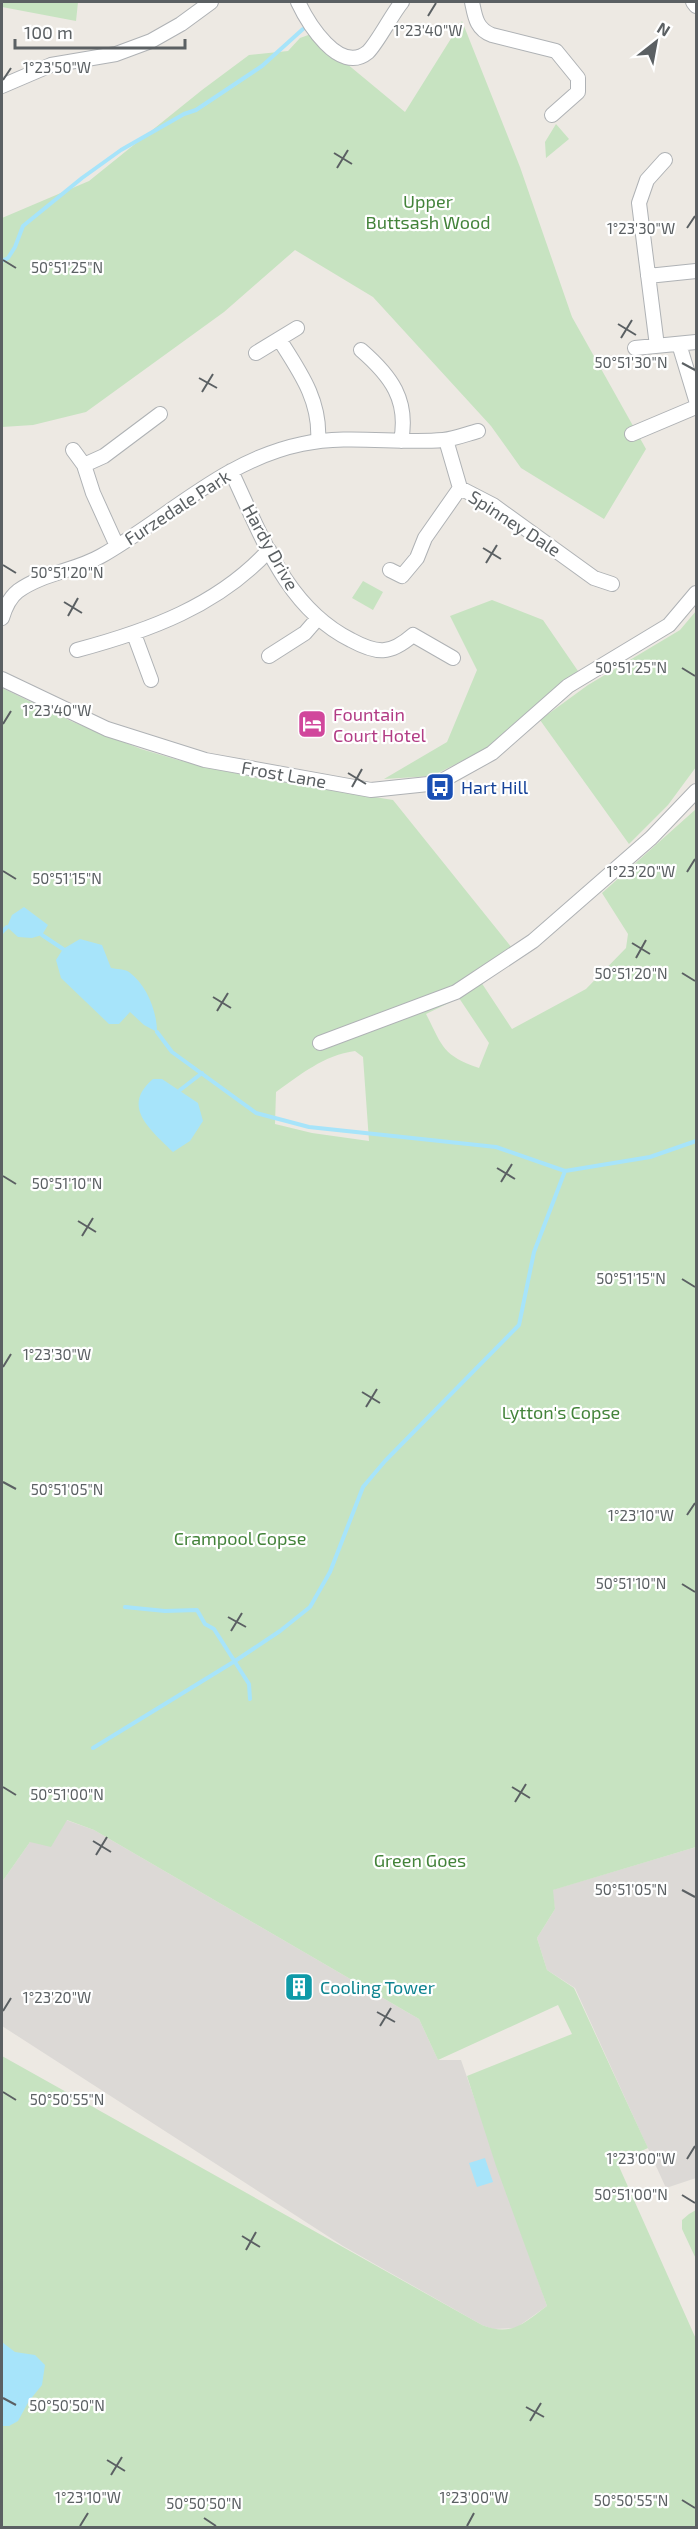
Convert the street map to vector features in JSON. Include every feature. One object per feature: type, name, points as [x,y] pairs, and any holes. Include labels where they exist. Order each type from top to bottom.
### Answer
[{"type":"street","points":[[2,86],[51,65],[116,54],[151,41],[182,24],[211,2]]},
{"type":"street","points":[[298,2],[318,37],[324,43],[339,53],[354,56],[368,52],[402,2]]},
{"type":"street","points":[[472,2],[477,22],[482,30],[492,35],[556,51],[575,73],[580,83],[578,92],[552,115]]},
{"type":"street","points":[[693,2],[696,6]]},
{"type":"street","points":[[657,346],[639,197],[650,175],[665,160]]},
{"type":"street","points":[[648,276],[696,270]]},
{"type":"street","points":[[256,353],[297,328]]},
{"type":"street","points":[[279,339],[314,399],[319,428],[318,441]]},
{"type":"street","points":[[635,348],[696,342]]},
{"type":"street","points":[[679,344],[696,400]]},
{"type":"street","points":[[361,350],[377,364],[397,391],[405,420],[401,441]]},
{"type":"street","points":[[632,434],[696,407]]},
{"type":"street","points":[[84,465],[104,456],[160,414]]},
{"type":"street","name":"Furzedale Park","points":[[3,609],[16,592],[41,578],[78,567],[117,546],[197,490],[231,471],[268,455],[300,444],[318,441],[350,438],[401,441],[446,440],[478,431]]},
{"type":"street","name":"Spinney Dale","points":[[446,440],[460,488],[493,505],[594,578],[612,584]]},
{"type":"street","points":[[73,450],[84,465],[93,494],[117,546]]},
{"type":"street","name":"Hardy Drive","points":[[231,471],[269,550],[294,592],[318,618],[340,634],[374,650],[386,651],[399,647],[413,635],[453,658]]},
{"type":"street","points":[[390,570],[402,576],[417,558],[425,538],[460,488]]},
{"type":"street","points":[[77,650],[134,634],[184,613],[241,577],[269,550]]},
{"type":"street","name":"Frost Lane","points":[[2,679],[107,729],[138,741],[205,760],[371,790],[438,783],[492,753],[568,686],[669,625],[696,593]]},
{"type":"street","points":[[269,656],[305,633],[318,618]]},
{"type":"street","points":[[134,634],[151,680]]},
{"type":"street","points":[[320,1043],[456,992],[533,941],[651,838],[696,790]]},
{"type":"shaded area","points":[[66,1820],[94,1830],[419,2019],[438,2060],[461,2060],[547,2306],[516,2328],[493,2329],[482,2325],[343,2246],[2,2026],[2,1882],[30,1842]]},
{"type":"shaded area","points":[[696,1847],[696,2178],[666,2188],[575,1988],[547,1970],[537,1938],[555,1909],[552,1890]]},
{"type":"green space","points":[[2,2],[78,2],[76,21],[2,7]]},
{"type":"green space","name":"Upper Buttsash Wood","points":[[462,21],[520,167],[572,317],[646,449],[604,519],[521,468],[491,426],[373,297],[295,250],[224,312],[86,412],[33,425],[2,427],[2,218],[89,181],[249,55],[288,51],[300,38],[311,34],[405,112]]},
{"type":"green space","points":[[556,124],[569,139],[546,158],[545,142]]},
{"type":"green space","points":[[363,581],[383,592],[373,610],[352,598]]},
{"type":"green space","points":[[492,600],[543,620],[578,671],[488,748],[432,776],[384,779],[447,742],[477,670],[450,616]]},
{"type":"green space","points":[[696,611],[696,767],[668,805],[629,844],[540,720],[588,685],[680,630]]},
{"type":"green space","points":[[2,688],[73,722],[141,749],[178,760],[257,778],[393,800],[516,953],[479,979],[512,1029],[586,989],[626,948],[628,934],[602,893],[696,809],[696,1847],[553,1890],[555,1909],[537,1938],[547,1970],[574,1988],[648,2148],[617,2162],[696,2339],[696,2527],[2,2527],[2,2056],[482,2325],[510,2329],[524,2323],[547,2306],[496,2166],[467,2076],[572,2034],[558,2005],[438,2060],[419,2019],[94,1830],[67,1820],[51,1847],[30,1842],[2,1882]],"holes":[[[459,998],[489,1043],[479,1068],[450,1054],[440,1042],[426,1014]],[[355,1051],[363,1057],[369,1141],[312,1133],[275,1124],[276,1092],[323,1061]]]},
{"type":"green space","points":[[696,2210],[696,2259],[682,2229],[682,2220]]},
{"type":"water","points":[[24,907],[48,925],[42,935],[32,938],[18,937],[7,927],[12,915]]},
{"type":"water","points":[[80,939],[102,945],[111,968],[127,971],[141,984],[153,1008],[157,1032],[144,1025],[130,1012],[119,1024],[109,1024],[61,978],[56,960],[63,949]]},
{"type":"water","points":[[153,1079],[162,1079],[198,1103],[203,1121],[190,1141],[173,1152],[148,1127],[139,1109],[139,1099],[143,1089]]},
{"type":"water","points":[[485,2158],[493,2182],[477,2187],[469,2163]]},
{"type":"water","points":[[2,2342],[15,2352],[35,2355],[45,2365],[42,2385],[29,2401],[18,2421],[9,2426],[2,2426]]},
{"type":"waterway","points":[[2,261],[8,258],[15,247],[23,226],[82,178],[121,150],[184,114],[196,110],[262,66],[303,29]]},
{"type":"waterway","points":[[2,932],[7,927]]},
{"type":"waterway","points":[[42,935],[63,949]]},
{"type":"waterway","points":[[157,1032],[172,1052],[256,1113],[309,1127],[496,1147],[565,1171],[650,1157],[696,1141]]},
{"type":"waterway","points":[[180,1090],[202,1073]]},
{"type":"waterway","points":[[93,1748],[235,1661],[280,1631],[310,1607],[330,1572],[363,1487],[385,1461],[519,1325],[534,1252],[565,1171]]},
{"type":"waterway","points":[[125,1607],[165,1611],[197,1610],[205,1624],[214,1629],[249,1684],[250,1699]]},
{"type":"place","name":"Fountain Court Hotel","points":[[312,724]]},
{"type":"place","name":"Hart Hill","points":[[440,787]]},
{"type":"place","name":"Cooling Tower","points":[[299,1987]]},
{"type":"park label","name":"Lytton's Copse","points":[[561,1412]]},
{"type":"park label","name":"Crampool Copse","points":[[240,1538]]},
{"type":"park label","name":"Green Goes","points":[[420,1860]]}]
